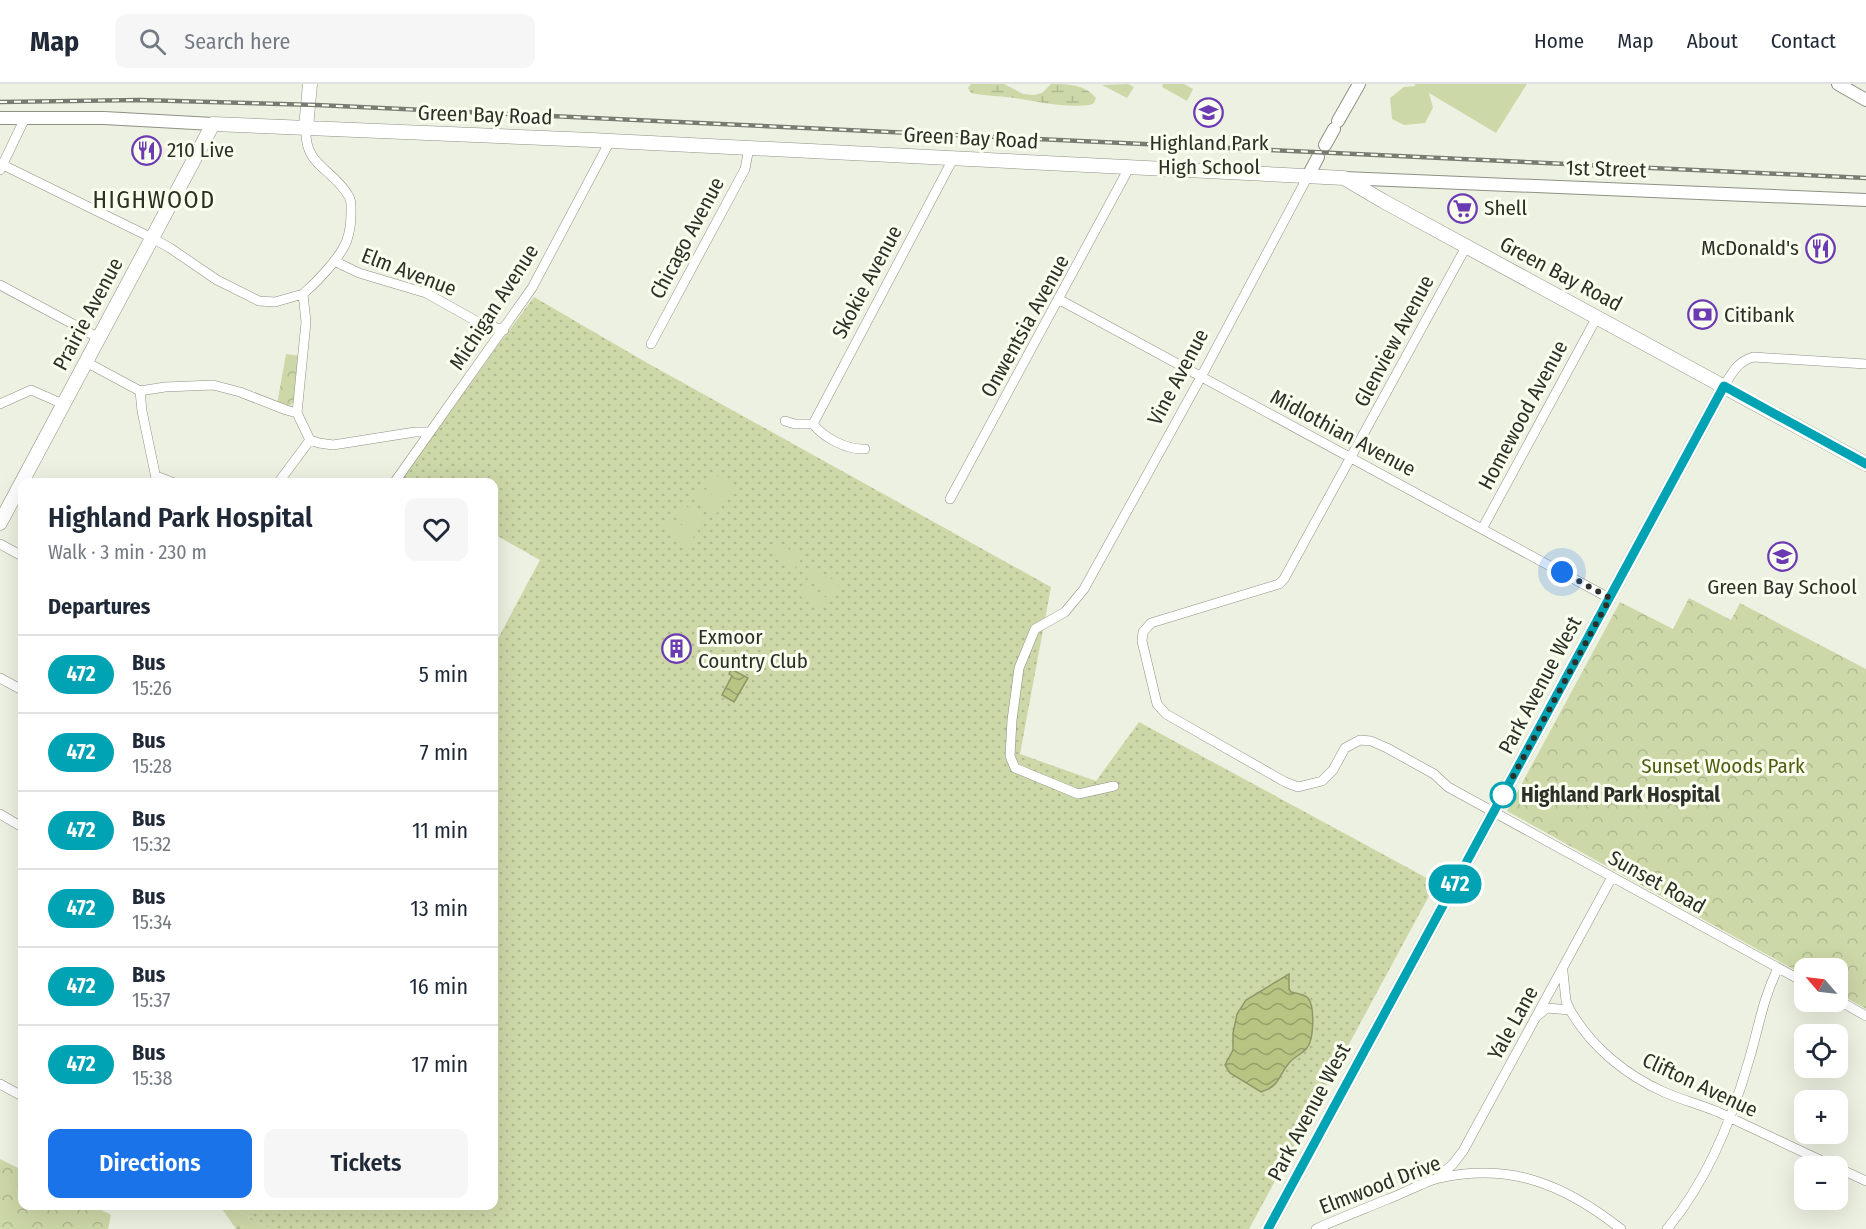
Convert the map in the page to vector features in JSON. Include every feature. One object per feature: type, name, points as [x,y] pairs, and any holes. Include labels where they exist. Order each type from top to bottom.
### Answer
[{"type":"main road","points":[[306,128],[310,84]]},
{"type":"main road","name":"Green Bay Road","points":[[213,124],[610,141],[1344,178],[1466,247],[1866,464]]},
{"type":"main road","name":"Prairie Avenue","points":[[24,478],[213,124]]},
{"type":"main road","name":"Prairie Avenue","points":[[0,523],[18,489]]},
{"type":"street","name":"Vine Avenue","points":[[1114,786],[1078,794],[1015,768],[1011,756],[1012,720],[1019,668],[1035,629],[1065,612],[1084,589],[1359,84]]},
{"type":"street","points":[[1838,84],[1866,99]]},
{"type":"street","name":"Green Bay Road","points":[[0,118],[104,118],[213,124]]},
{"type":"street","points":[[26,118],[2,168],[152,238],[225,285],[259,302],[275,302],[303,294],[334,261],[347,240],[351,223],[350,197],[338,182],[316,162],[308,150],[306,128]]},
{"type":"street","name":"Michigan Avenue","points":[[398,478],[532,288],[610,141]]},
{"type":"street","name":"Chicago Avenue","points":[[651,344],[745,169],[749,148]]},
{"type":"street","name":"Skokie Avenue","points":[[813,424],[954,158]]},
{"type":"street","name":"Onwentsia Avenue","points":[[950,500],[1060,300],[1129,168]]},
{"type":"street","name":"1st Street","points":[[1344,178],[1866,200]]},
{"type":"street","name":"Glenview Avenue","points":[[1466,247],[1284,579],[1279,584],[1151,623],[1143,632],[1142,641],[1157,704],[1166,714],[1285,782],[1298,787],[1322,781],[1333,770],[1345,748],[1360,740],[1371,741],[1434,774],[1448,787],[1494,812]]},
{"type":"street","name":"Elm Avenue","points":[[334,261],[359,273],[426,293],[478,322],[504,330]]},
{"type":"street","points":[[0,285],[99,338]]},
{"type":"street","points":[[303,294],[306,322],[297,413],[310,440],[319,444],[333,445],[415,432],[430,432]]},
{"type":"street","name":"Midlothian Avenue","points":[[1060,300],[1610,598]]},
{"type":"street","name":"Homewood Avenue","points":[[1482,529],[1597,317]]},
{"type":"street","name":"Park Avenue West","points":[[1268,1229],[1734,369],[1741,362],[1753,357],[1866,363]]},
{"type":"street","points":[[86,362],[140,391],[165,387],[213,385],[240,392],[297,413]]},
{"type":"street","points":[[0,404],[31,390],[63,404]]},
{"type":"street","points":[[140,391],[156,478]]},
{"type":"street","points":[[785,421],[795,424],[813,424],[825,435],[854,450],[865,449]]},
{"type":"street","points":[[282,478],[310,440]]},
{"type":"street","points":[[0,544],[18,554]]},
{"type":"street","points":[[0,678],[18,688]]},
{"type":"street","name":"Sunset Road","points":[[1494,812],[1794,977]]},
{"type":"street","points":[[0,814],[18,825]]},
{"type":"street","name":"Yale Lane","points":[[1437,1178],[1463,1151],[1612,878]]},
{"type":"street","name":"Clifton Avenue","points":[[1564,967],[1562,977],[1570,1010],[1591,1040],[1618,1065],[1666,1093],[1730,1118],[1811,1156]]},
{"type":"street","points":[[1667,1229],[1679,1215],[1699,1182],[1735,1109],[1767,990],[1778,968]]},
{"type":"street","points":[[1848,1006],[1866,1016]]},
{"type":"street","points":[[1536,1017],[1546,1008],[1570,1010]]},
{"type":"street","points":[[0,1084],[18,1094]]},
{"type":"street","name":"Elmwood Drive","points":[[1316,1229],[1437,1178],[1476,1172],[1531,1178],[1551,1185],[1582,1201],[1621,1229]]},
{"type":"street","name":"Clifton Avenue","points":[[1848,1173],[1866,1181]]},
{"type":"green space","points":[[971,84],[1004,84],[1023,94],[1034,95],[1042,93],[1051,84],[1069,85],[1081,87],[1096,98],[1090,105],[1052,104],[971,93],[968,88]]},
{"type":"green space","points":[[1128,84],[1134,87],[1127,98],[1102,85]]},
{"type":"green space","points":[[1163,84],[1184,84],[1193,89],[1187,101],[1162,87]]},
{"type":"green space","points":[[1414,84],[1527,84],[1496,133],[1429,93],[1433,108],[1425,123],[1404,125],[1392,119],[1390,98],[1404,87],[1416,86]]},
{"type":"green space","name":"Exmoor Country Club","points":[[534,297],[642,360],[1051,587],[1020,754],[1096,781],[1139,722],[1436,883],[1249,1229],[271,1229],[236,1210],[498,1210],[498,639],[540,560],[498,536],[498,478],[403,478]]},
{"type":"green space","points":[[286,354],[300,356],[294,402],[290,406],[277,404]]},
{"type":"green space","points":[[711,472],[734,488],[727,499],[703,482]]},
{"type":"green space","points":[[700,486],[724,503],[716,514],[693,497]]},
{"type":"green space","points":[[682,503],[705,520],[698,531],[674,514]]},
{"type":"green space","points":[[672,518],[695,535],[687,546],[664,529]]},
{"type":"green space","points":[[778,542],[802,558],[794,569],[771,553]]},
{"type":"green space","points":[[815,568],[839,584],[831,595],[807,579]]},
{"type":"green space","points":[[804,583],[828,599],[821,610],[797,594]]},
{"type":"green space","name":"Sunset Woods Park","points":[[1689,598],[1731,620],[1740,603],[1866,669],[1866,1009],[1848,999],[1848,958],[1794,958],[1794,969],[1507,811],[1620,602],[1673,629]]},
{"type":"green space","points":[[0,1159],[18,1168],[18,1210],[102,1210],[111,1215],[108,1229],[0,1229]]},
{"type":"green space","points":[[223,1210],[236,1210],[271,1229],[236,1229]]},
{"type":"water","points":[[731,669],[748,678],[734,702],[722,695],[732,676],[729,674]]},
{"type":"water","points":[[1289,974],[1291,992],[1308,998],[1310,1002],[1313,1015],[1311,1038],[1307,1048],[1289,1063],[1275,1084],[1261,1092],[1230,1073],[1225,1065],[1233,1050],[1233,1033],[1237,1014],[1246,1000]]},
{"type":"railway","points":[[0,102],[140,100],[317,105],[1866,178]]},
{"type":"bus line","name":"472","points":[[1268,1229],[1724,386],[1866,464]]},
{"type":"place","name":"Highland Park High School","points":[[1209,112]]},
{"type":"place","name":"210 Live","points":[[146,150]]},
{"type":"place","name":"Shell","points":[[1463,208]]},
{"type":"place","name":"McDonald's","points":[[1820,248]]},
{"type":"place","name":"Citibank","points":[[1703,315]]},
{"type":"place","name":"Green Bay School","points":[[1782,556]]},
{"type":"place","name":"Exmoor Country Club","points":[[677,649]]},
{"type":"place","name":"Highland Park Hospital","points":[[1503,795]]},
{"type":"district","name":"HIGHWOOD","points":[[154,200]]},
{"type":"route","points":[[1503,795],[1610,598],[1562,572]]}]
